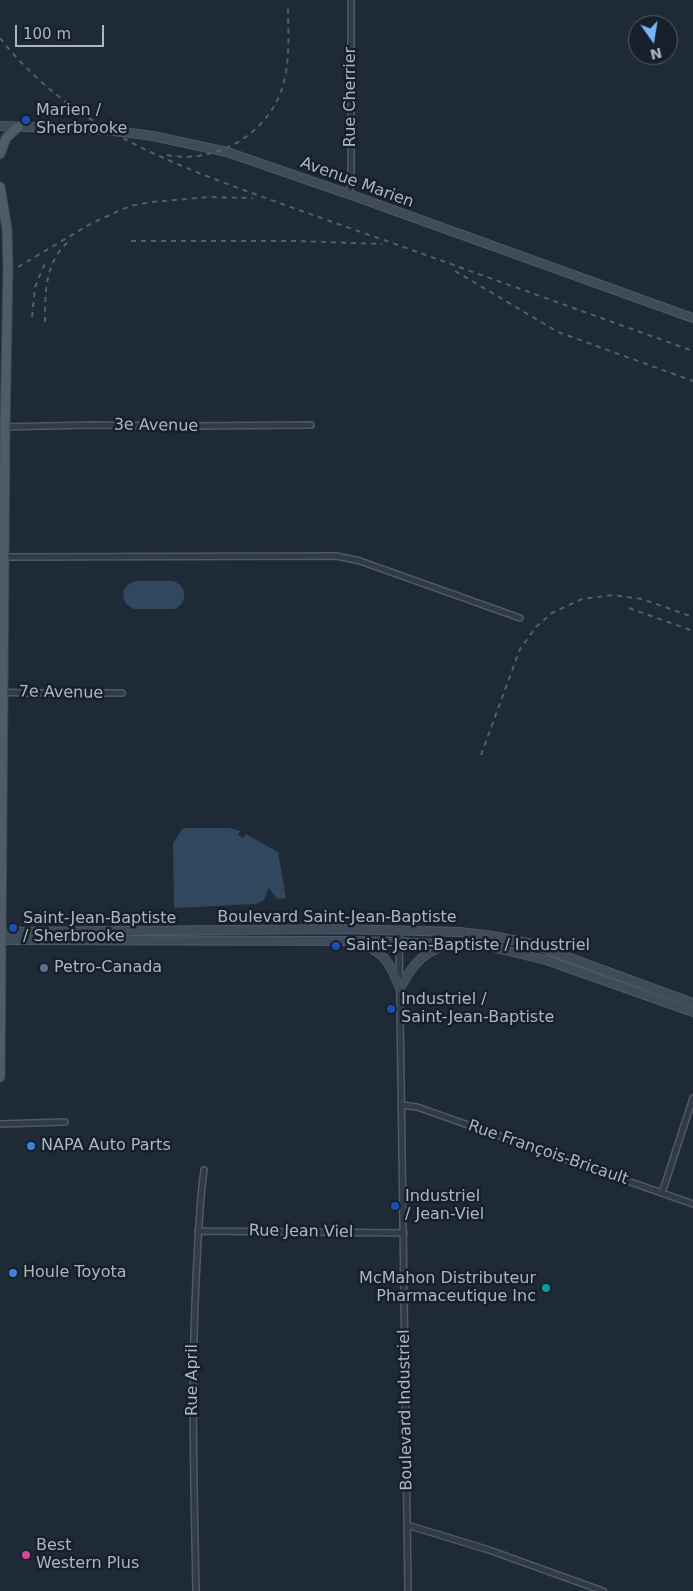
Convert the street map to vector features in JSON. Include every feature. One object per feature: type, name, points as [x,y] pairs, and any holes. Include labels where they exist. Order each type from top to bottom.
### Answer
[{"type":"main road","name":"Avenue Marien","points":[[0,126],[106,130],[182,142],[233,154],[693,318]]},
{"type":"main road","points":[[0,154],[6,138],[18,126]]},
{"type":"main road","points":[[0,187],[7,228],[2,427],[0,1077]]},
{"type":"main road","points":[[122,930],[122,941]]},
{"type":"main road","name":"Boulevard Saint-Jean-Baptiste","points":[[1,936],[122,930],[399,930],[458,932],[493,936],[532,944],[693,1003]]},
{"type":"main road","points":[[151,930],[151,941]]},
{"type":"main road","points":[[262,931],[262,941]]},
{"type":"main road","name":"Boulevard Saint-Jean-Baptiste","points":[[1,936],[122,941],[399,942],[492,947],[546,960],[693,1012]]},
{"type":"main road","points":[[345,941],[360,943],[372,948],[387,960],[400,988]]},
{"type":"main road","points":[[400,988],[412,967],[420,958],[434,949],[456,944]]},
{"type":"street","name":"Rue Cherrier","points":[[349,194],[351,180],[351,0]]},
{"type":"street","name":"3e Avenue","points":[[2,427],[311,425]]},
{"type":"street","points":[[2,557],[337,556],[360,561],[520,618]]},
{"type":"street","name":"7e Avenue","points":[[1,692],[122,693]]},
{"type":"street","name":"Boulevard Industriel","points":[[399,930],[408,1591]]},
{"type":"street","points":[[662,1193],[693,1098]]},
{"type":"street","name":"Rue François-Bricault","points":[[402,1105],[416,1107],[693,1204]]},
{"type":"street","points":[[0,1124],[65,1122]]},
{"type":"street","name":"Rue April","points":[[196,1591],[193,1445],[194,1333],[199,1208],[204,1170]]},
{"type":"street","name":"Rue Jean Viel","points":[[198,1231],[404,1233]]},
{"type":"street","points":[[407,1525],[489,1550],[603,1591]]},
{"type":"water","points":[[137,581],[173,581],[178,583],[184,591],[184,599],[179,607],[174,609],[134,609],[126,604],[123,592],[126,586]]},
{"type":"water","points":[[183,828],[230,828],[240,831],[238,835],[243,838],[246,834],[278,852],[286,898],[277,899],[269,888],[264,900],[256,904],[175,908],[173,843]]},
{"type":"railway","points":[[167,155],[187,157],[225,149],[242,140],[257,128],[270,113],[279,96],[287,68],[288,4]]},
{"type":"railway","points":[[0,38],[26,68],[55,93],[86,116],[152,153],[260,196],[693,351]]},
{"type":"railway","points":[[18,267],[92,223],[130,206],[209,197],[253,198]]},
{"type":"railway","points":[[45,322],[46,287],[51,266],[62,248],[71,239]]},
{"type":"railway","points":[[131,241],[296,241],[382,244]]},
{"type":"railway","points":[[32,317],[35,287],[46,261]]},
{"type":"railway","points":[[455,271],[558,332],[693,381]]},
{"type":"railway","points":[[481,755],[520,649],[536,627],[552,613],[582,599],[613,595],[642,599],[693,617]]},
{"type":"railway","points":[[629,608],[693,631]]},
{"type":"place","name":"Marien / Sherbrooke","points":[[26,120]]},
{"type":"place","name":"Saint-Jean-Baptiste / Sherbrooke","points":[[13,928]]},
{"type":"place","name":"Saint-Jean-Baptiste / Industriel","points":[[336,946]]},
{"type":"place","name":"Petro-Canada","points":[[44,968]]},
{"type":"place","name":"Industriel / Saint-Jean-Baptiste","points":[[391,1009]]},
{"type":"place","name":"NAPA Auto Parts","points":[[31,1146]]},
{"type":"place","name":"Industriel / Jean-Viel","points":[[395,1206]]},
{"type":"place","name":"Houle Toyota","points":[[13,1273]]},
{"type":"place","name":"McMahon Distributeur Pharmaceutique Inc","points":[[546,1288]]},
{"type":"place","name":"Best Western Plus","points":[[26,1555]]}]
